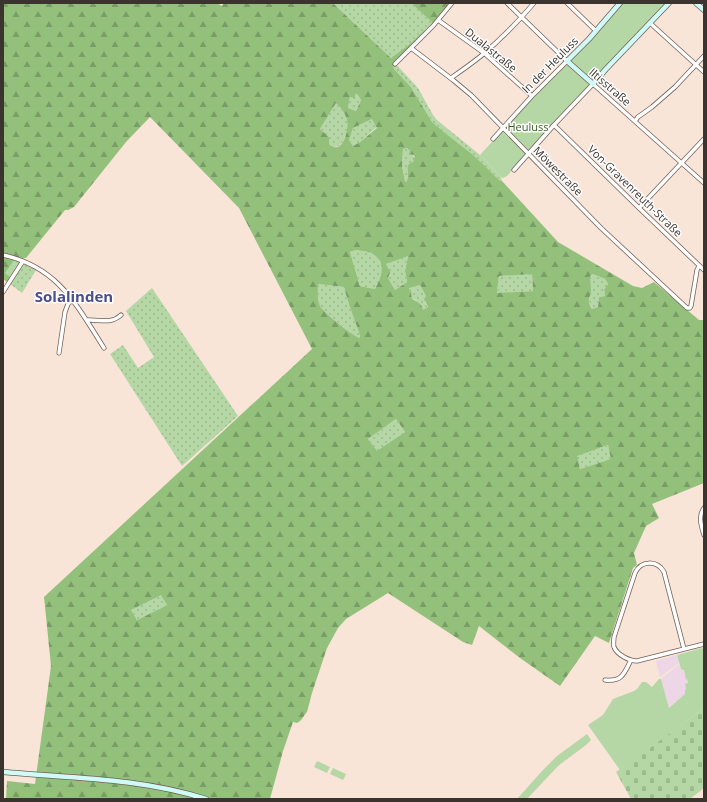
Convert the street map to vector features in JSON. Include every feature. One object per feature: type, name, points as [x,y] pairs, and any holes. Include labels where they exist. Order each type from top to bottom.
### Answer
[{"type":"street","points":[[395,64],[438,20],[452,3]]},
{"type":"street","name":"Iltisstraße","points":[[507,3],[567,61],[704,183]]},
{"type":"street","points":[[450,78],[484,54],[504,36],[534,3]]},
{"type":"street","points":[[567,3],[596,31]]},
{"type":"street","name":"In der Heuluss","points":[[493,139],[532,96],[578,51],[620,3]]},
{"type":"street","points":[[514,170],[606,68],[669,3]]},
{"type":"street","points":[[696,3],[704,10]]},
{"type":"street","name":"Dualastraße","points":[[438,20],[484,54],[532,96]]},
{"type":"street","points":[[650,23],[704,72]]},
{"type":"street","name":"Möwestraße","points":[[411,48],[471,95],[614,240],[685,306],[690,308],[696,270],[699,266]]},
{"type":"street","points":[[635,121],[675,87],[704,56]]},
{"type":"street","name":"Von-Gravenreuth-Straße","points":[[554,125],[704,270]]},
{"type":"street","points":[[639,208],[704,139]]},
{"type":"street","points":[[3,255],[17,258],[35,266],[53,279],[66,292],[87,320],[104,348]]},
{"type":"street","points":[[3,292],[23,261]]},
{"type":"street","points":[[59,353],[65,312],[68,304],[72,300]]},
{"type":"street","points":[[87,320],[110,321],[121,315]]},
{"type":"street","points":[[704,508],[700,516],[704,535]]},
{"type":"street","points":[[684,649],[664,572],[652,563],[640,566],[635,573],[614,637],[614,646],[616,650],[631,660],[639,661],[704,644]]},
{"type":"street","points":[[605,680],[616,680],[620,678],[631,660]]},
{"type":"street","points":[[3,772],[133,783],[180,791],[206,799]]},
{"type":"shaded area","points":[[677,655],[679,663],[660,677],[656,661]]},
{"type":"shaded area","points":[[679,664],[681,669],[684,669],[688,683],[685,694],[669,708],[661,679]]},
{"type":"green space","points":[[3,3],[217,3],[222,6],[224,3],[334,3],[391,58],[425,30],[393,66],[411,87],[432,122],[472,154],[499,180],[502,181],[558,242],[633,286],[642,288],[654,282],[699,320],[704,320],[704,483],[652,504],[659,518],[646,526],[634,553],[637,565],[633,568],[609,643],[595,636],[560,686],[520,658],[479,626],[472,645],[463,642],[388,593],[346,619],[338,628],[327,648],[307,712],[299,722],[293,722],[283,751],[270,799],[6,799],[7,781],[35,784],[51,666],[44,597],[312,349],[239,208],[150,117],[126,142],[74,207],[65,210],[26,258],[23,258],[7,282],[3,279]],"holes":[[[355,94],[357,94],[361,100],[356,111],[348,108],[350,97],[355,98]],[[336,103],[346,116],[346,136],[344,141],[338,147],[334,147],[329,144],[329,137],[320,129]],[[372,119],[377,128],[353,146],[349,140],[353,128]],[[407,148],[410,151],[409,154],[414,155],[415,157],[413,159],[414,161],[408,165],[408,178],[406,182],[402,166],[403,149]],[[356,250],[372,254],[378,258],[382,266],[381,276],[375,289],[360,286],[350,252]],[[408,256],[405,271],[407,282],[395,290],[388,278],[390,272],[386,264]],[[532,274],[533,291],[497,293],[499,276]],[[593,274],[605,279],[608,284],[604,290],[605,296],[599,297],[598,307],[592,309],[589,300],[591,290],[590,276]],[[318,284],[344,287],[360,336],[359,338],[326,313],[320,306],[318,298]],[[420,285],[426,296],[424,299],[428,307],[423,310],[422,306],[412,299],[409,288]],[[396,419],[405,432],[377,451],[368,439]],[[608,445],[611,459],[580,469],[577,456]],[[161,595],[167,605],[137,620],[131,610]]]},
{"type":"green space","points":[[334,3],[411,3],[433,23],[411,43],[391,58]]},
{"type":"green space","points":[[411,3],[450,3],[433,23]]},
{"type":"green space","points":[[622,3],[667,3],[594,80],[592,80],[571,62],[571,60]]},
{"type":"green space","points":[[395,63],[418,88],[437,120],[480,155],[501,177],[502,181],[499,180],[472,154],[432,122],[411,87],[394,69],[393,66]]},
{"type":"green space","name":"Heuluss","points":[[567,64],[589,83],[589,85],[530,150],[528,150],[506,129],[506,126]]},
{"type":"green space","points":[[357,94],[361,100],[356,111],[348,108],[350,97]]},
{"type":"green space","points":[[336,103],[346,118],[347,130],[346,136],[341,144],[334,147],[329,144],[329,137],[320,129]]},
{"type":"green space","points":[[372,119],[377,127],[360,142],[353,146],[349,140],[353,128]]},
{"type":"green space","points":[[502,131],[526,154],[507,176],[503,178],[480,155]]},
{"type":"green space","points":[[407,148],[414,157],[414,161],[408,165],[408,177],[406,182],[402,166],[403,149]]},
{"type":"green space","points":[[356,250],[372,254],[378,258],[382,266],[381,276],[375,289],[360,286],[350,252]]},
{"type":"green space","points":[[408,255],[405,271],[407,282],[395,290],[388,278],[386,264]]},
{"type":"green space","points":[[14,260],[19,263],[10,277],[5,273]]},
{"type":"green space","points":[[24,265],[36,270],[22,293],[10,284]]},
{"type":"green space","points":[[532,273],[533,291],[497,294],[499,276]]},
{"type":"green space","points":[[593,274],[605,279],[608,284],[605,296],[599,297],[598,307],[592,309],[588,299],[591,288],[589,276]]},
{"type":"green space","points":[[318,284],[344,287],[360,336],[358,338],[322,309],[318,298]]},
{"type":"green space","points":[[420,285],[426,296],[425,302],[428,308],[423,310],[416,300],[412,299],[409,287]]},
{"type":"green space","points":[[152,288],[238,416],[182,466],[110,354],[123,345],[138,368],[154,357],[126,311]]},
{"type":"green space","points":[[396,419],[405,432],[377,452],[368,439]]},
{"type":"green space","points":[[608,445],[612,459],[580,469],[576,456]]},
{"type":"green space","points":[[161,594],[167,605],[137,620],[131,610]]},
{"type":"green space","points":[[702,648],[704,649],[704,708],[620,770],[588,725],[603,715],[613,699],[634,691],[642,682],[646,682],[652,687],[659,679],[661,679],[669,708],[685,694],[685,684],[688,683],[684,670],[681,669],[677,655]]},
{"type":"green space","points":[[704,708],[704,788],[690,799],[631,799],[616,772]]},
{"type":"green space","points":[[587,734],[591,740],[586,745],[558,766],[527,799],[517,799],[557,756]]},
{"type":"green space","points":[[317,761],[330,767],[327,773],[314,767]]},
{"type":"green space","points":[[333,768],[346,774],[343,780],[330,774]]},
{"type":"district","name":"Solalinden","points":[[74,297]]}]
